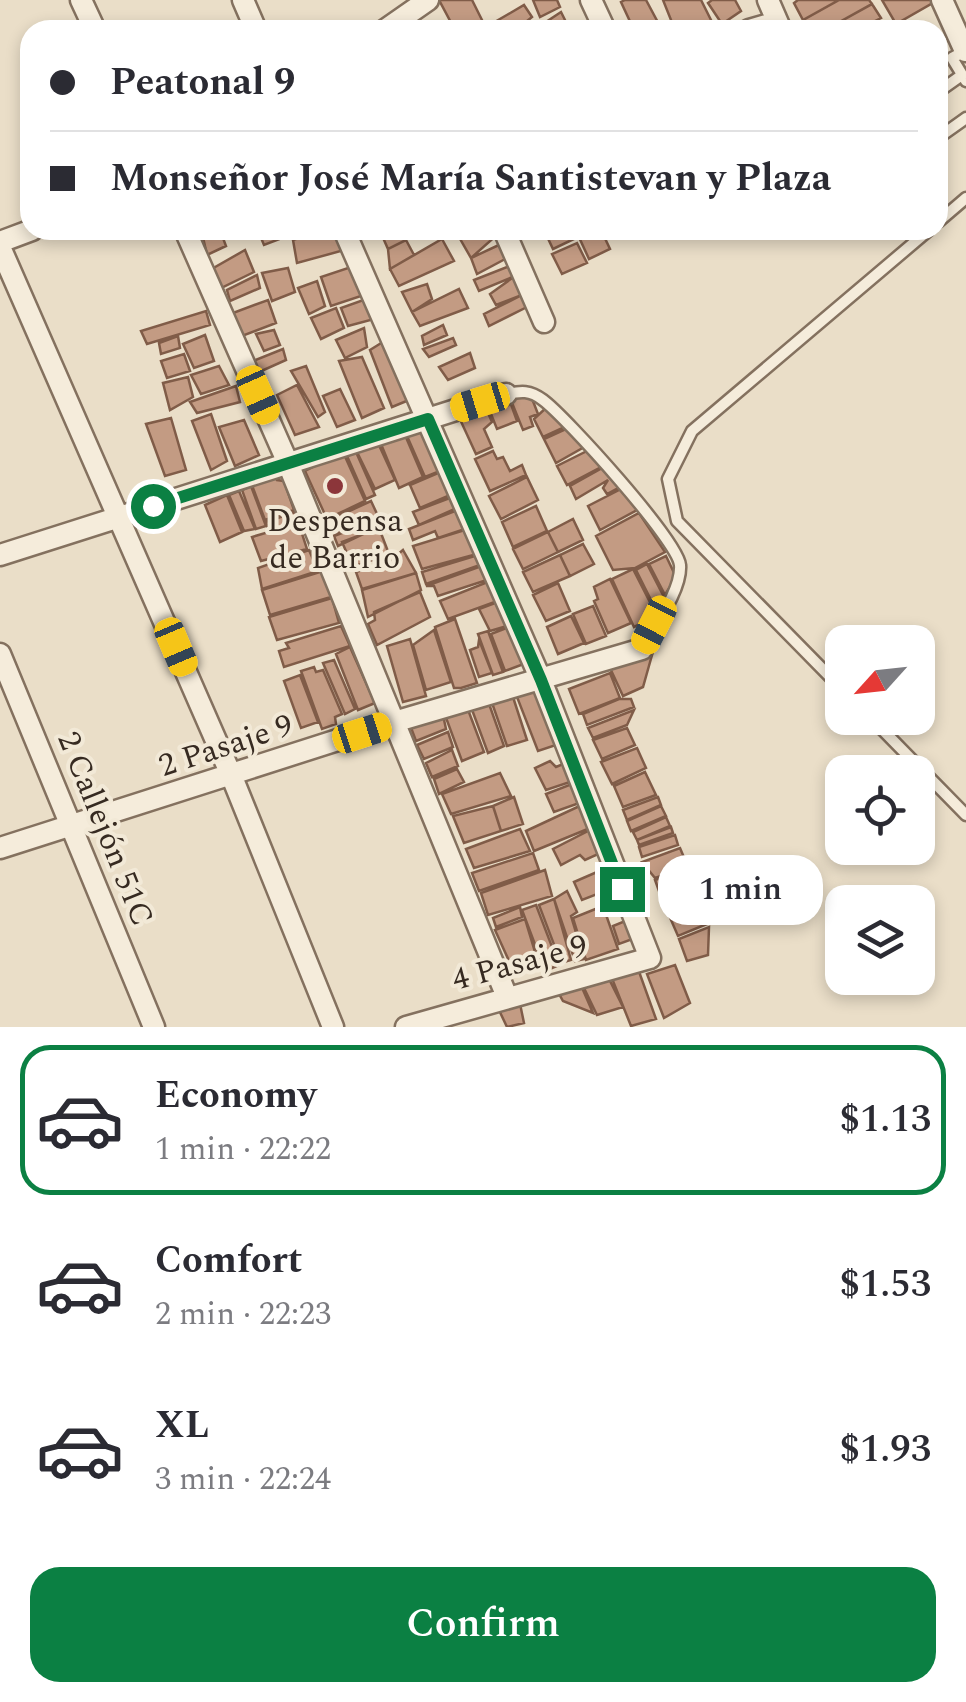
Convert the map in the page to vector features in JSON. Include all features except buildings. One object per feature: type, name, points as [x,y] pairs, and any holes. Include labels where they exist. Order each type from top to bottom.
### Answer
[{"type":"street","points":[[411,14],[428,0]]},
{"type":"street","points":[[942,0],[965,50]]},
{"type":"street","points":[[190,240],[287,460],[507,996]]},
{"type":"street","points":[[348,240],[541,680]]},
{"type":"street","points":[[508,240],[544,322]]},
{"type":"street","points":[[0,245],[232,776],[334,1027]]},
{"type":"street","points":[[0,556],[287,460],[506,394]]},
{"type":"street","name":"2 Pasaje 9","points":[[0,848],[394,722],[642,649]]},
{"type":"street","name":"2 Callejón 51C","points":[[0,654],[154,1027]]},
{"type":"street","name":"4 Pasaje 9","points":[[406,1027],[650,958],[541,680]]},
{"type":"lane","points":[[964,78],[952,58],[965,50]]},
{"type":"lane","points":[[825,672],[677,521],[668,479],[692,431],[917,240]]},
{"type":"lane","points":[[506,394],[522,390],[541,398],[586,443],[676,550],[679,577],[642,649]]},
{"type":"lane","points":[[887,735],[966,814]]},
{"type":"place","name":"Despensa de Barrio","points":[[335,486]]},
{"type":"route","points":[[153,506],[287,460],[428,419],[541,680],[622,889]]}]
